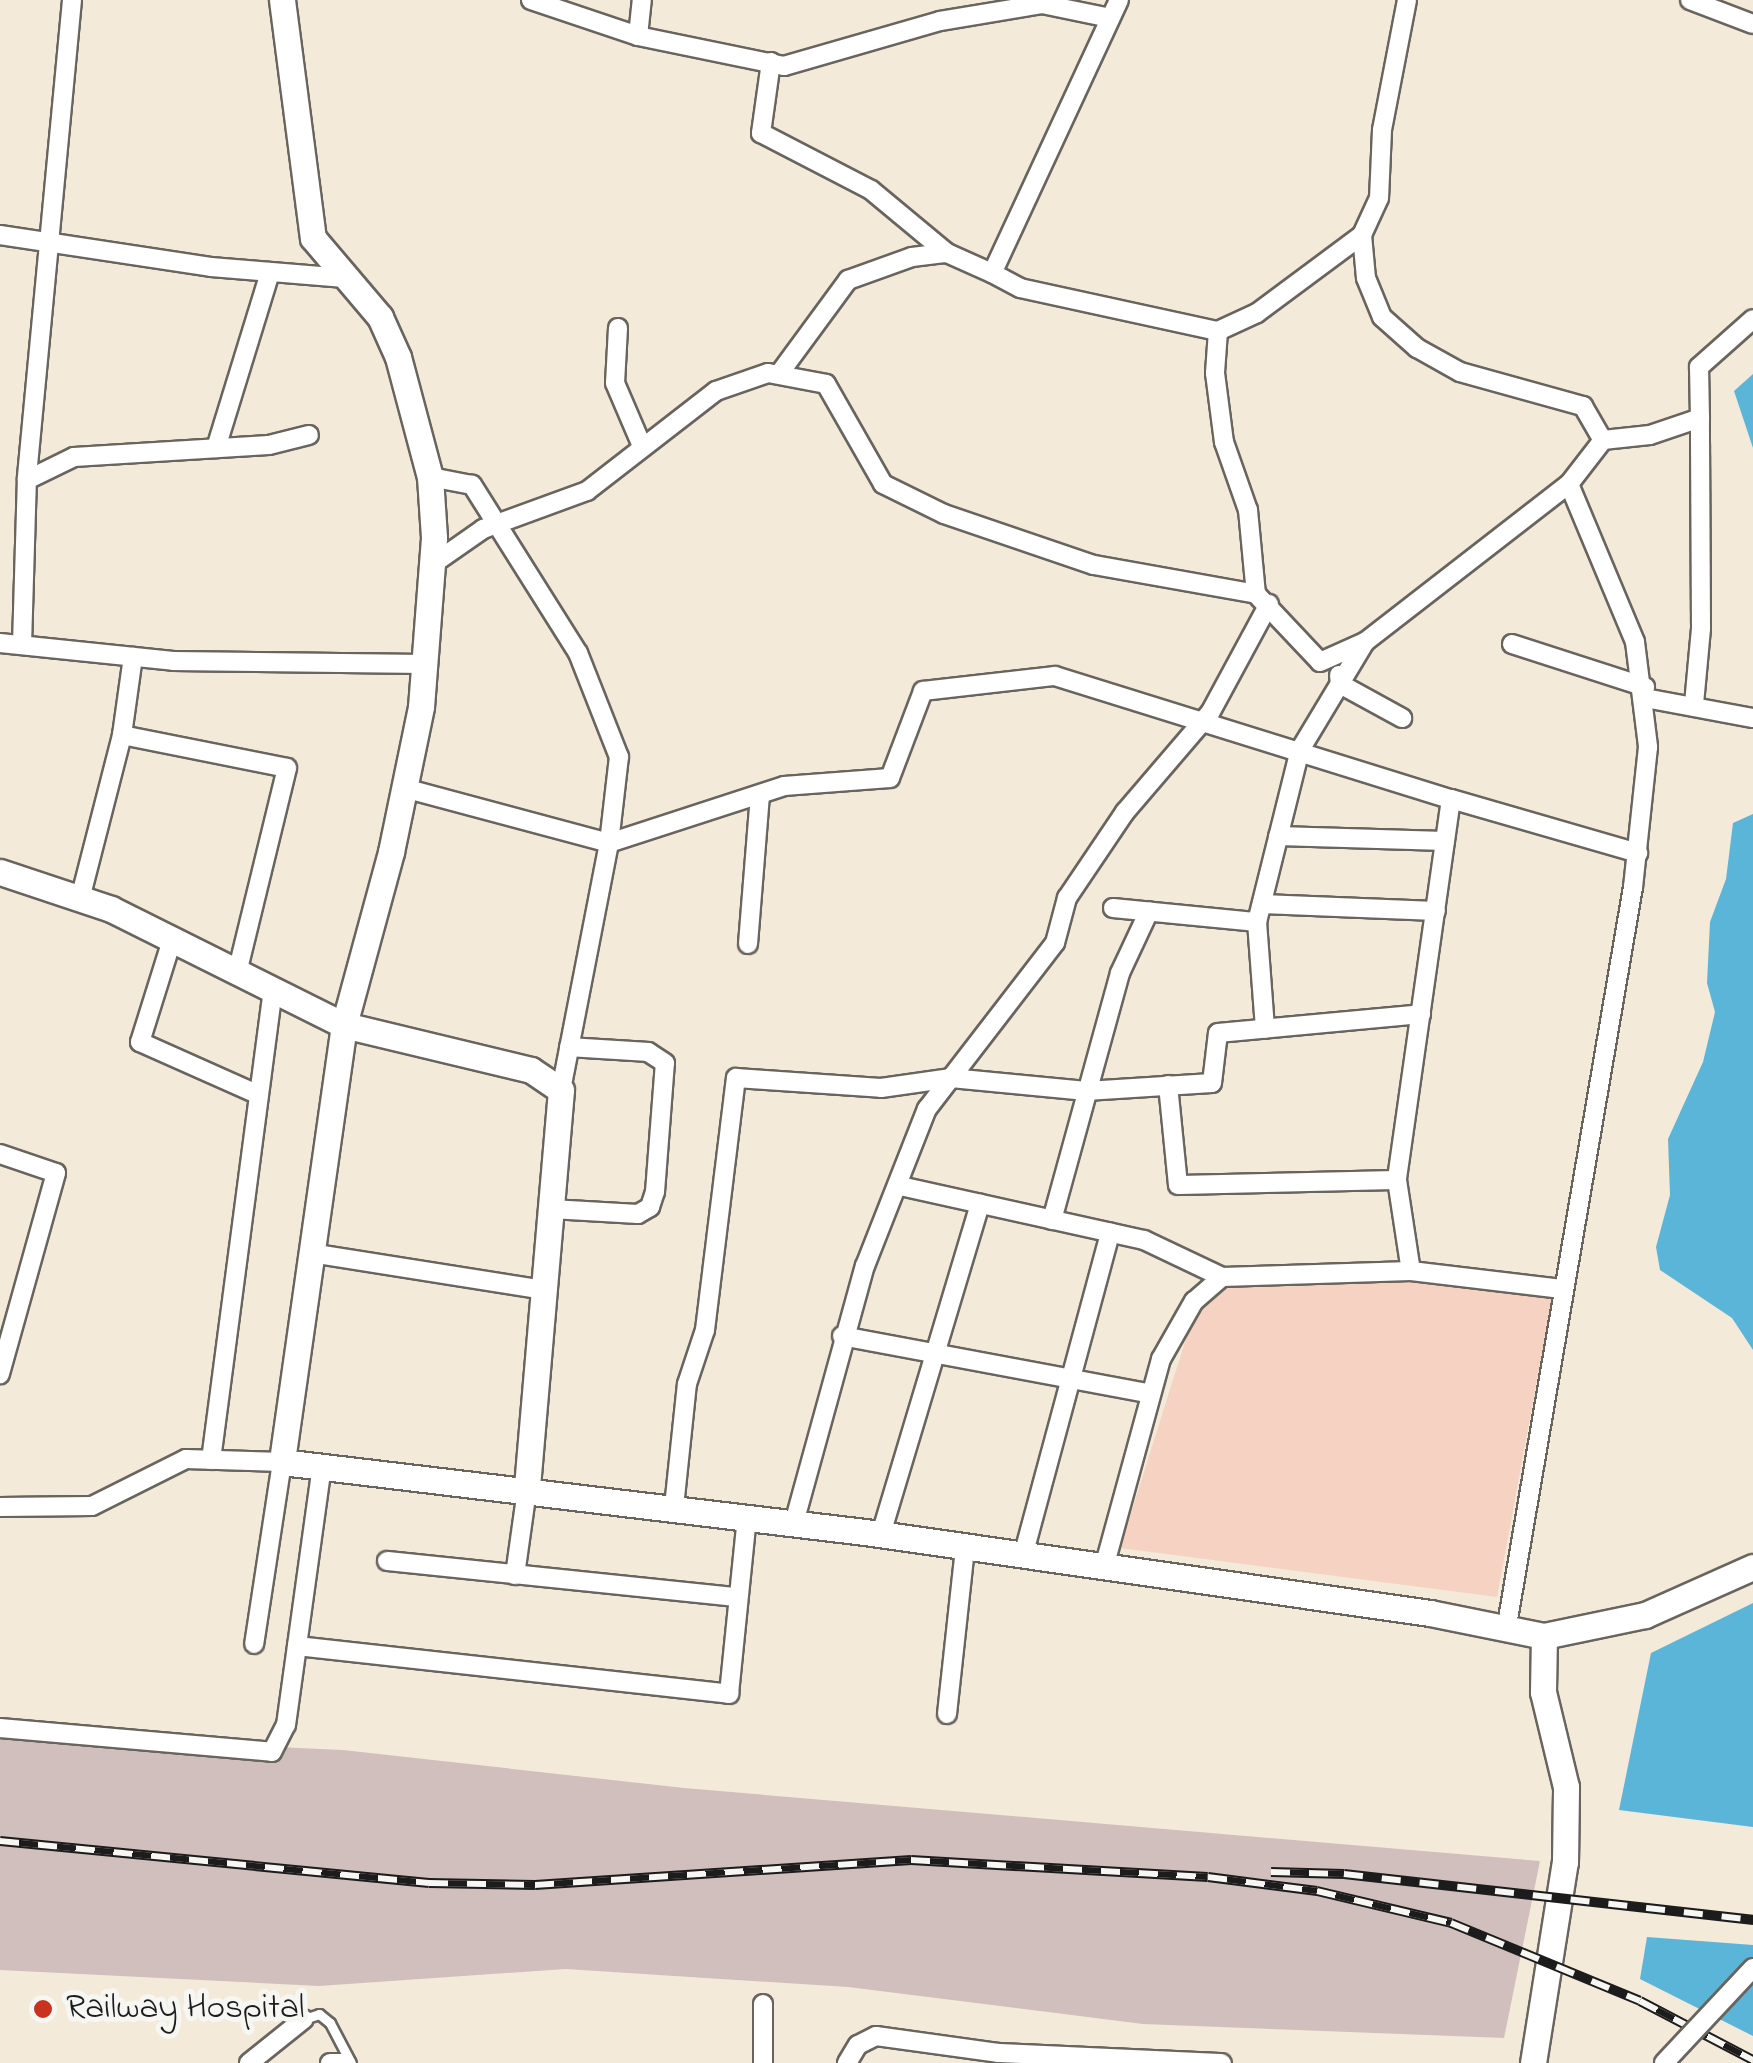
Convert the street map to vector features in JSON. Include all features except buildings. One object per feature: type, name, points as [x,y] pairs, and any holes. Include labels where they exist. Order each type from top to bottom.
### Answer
[{"type":"street","points":[[22,645],[27,480],[72,0]]},
{"type":"street","points":[[254,1644],[344,1025],[404,788],[425,664],[433,564],[430,477],[386,330],[314,238],[282,0]]},
{"type":"street","points":[[531,0],[638,36],[784,66],[940,21],[1042,4],[1110,18]]},
{"type":"street","points":[[638,36],[642,0]]},
{"type":"street","points":[[992,273],[1119,0]]},
{"type":"street","points":[[771,62],[761,133],[871,190],[947,252],[1020,288],[1218,330],[1257,313],[1362,235],[1379,198],[1382,130],[1406,0]]},
{"type":"street","points":[[1690,0],[1753,24]]},
{"type":"street","points":[[0,235],[270,272],[345,278]]},
{"type":"street","points":[[1362,235],[1366,278],[1382,317],[1417,348],[1460,372],[1583,406],[1603,440]]},
{"type":"street","points":[[779,374],[848,280],[912,257],[947,252]]},
{"type":"street","points":[[216,448],[270,272]]},
{"type":"street","points":[[1694,704],[1701,628],[1700,366],[1753,320]]},
{"type":"street","points":[[618,328],[615,382],[642,446]]},
{"type":"street","points":[[1218,330],[1215,373],[1224,442],[1248,510],[1263,599],[1320,662],[1365,642],[1569,484],[1603,440],[1650,435],[1700,418]]},
{"type":"street","points":[[433,564],[501,523],[587,490],[716,391],[779,374],[826,384],[883,484],[944,514],[1094,566],[1263,599]]},
{"type":"street","points":[[27,480],[74,456],[216,448],[310,435]]},
{"type":"street","points":[[430,477],[472,485],[501,523],[578,653],[608,719],[619,757],[609,843],[561,1090],[527,1490],[515,1574]]},
{"type":"street","points":[[1506,1631],[1638,853],[1645,693],[1635,642],[1569,484]]},
{"type":"street","points":[[794,1523],[842,1336],[927,1109],[1054,943],[1067,898],[1126,812],[1206,719],[1263,599]]},
{"type":"street","points":[[1264,1029],[1259,913],[1300,750],[1365,642]]},
{"type":"street","points":[[0,643],[133,657],[425,664]]},
{"type":"street","points":[[1512,644],[1645,693],[1753,718]]},
{"type":"street","points":[[1336,655],[1340,684]]},
{"type":"street","points":[[80,899],[122,735],[133,657]]},
{"type":"street","points":[[404,788],[609,843],[784,786],[890,778],[923,691],[1055,676],[1638,853]]},
{"type":"street","points":[[1340,684],[1402,718]]},
{"type":"street","points":[[122,735],[287,768],[237,973]]},
{"type":"street","points":[[748,944],[760,794]]},
{"type":"street","points":[[1411,1270],[1397,1180],[1451,799]]},
{"type":"street","points":[[1278,836],[1445,842]]},
{"type":"street","points":[[0,872],[80,899],[344,1025],[531,1070],[561,1090]]},
{"type":"street","points":[[1113,908],[1149,912],[1436,912]]},
{"type":"street","points":[[1052,1220],[1120,974],[1149,912]]},
{"type":"street","points":[[172,940],[140,1042],[259,1095]]},
{"type":"street","points":[[211,1460],[273,990]]},
{"type":"street","points":[[674,1507],[688,1384],[705,1330],[736,1078],[881,1088],[951,1078],[1086,1091],[1212,1082],[1218,1033],[1421,1014]]},
{"type":"street","points":[[551,1209],[638,1214],[650,1207],[656,1192],[665,1063],[648,1052],[569,1047]]},
{"type":"street","points":[[1168,1086],[1178,1185],[1397,1180]]},
{"type":"street","points":[[0,1154],[56,1172],[0,1374]]},
{"type":"street","points":[[900,1186],[1144,1240],[1222,1277],[1411,1270],[1562,1289]]},
{"type":"street","points":[[881,1534],[980,1204]]},
{"type":"street","points":[[1023,1556],[1110,1233]]},
{"type":"street","points":[[311,1253],[544,1290]]},
{"type":"street","points":[[1104,1568],[1161,1358],[1194,1301],[1222,1277]]},
{"type":"street","points":[[842,1336],[1151,1394]]},
{"type":"street","points":[[0,1506],[92,1506],[186,1459],[282,1462],[881,1534],[1430,1612],[1544,1636],[1645,1615],[1753,1568]]},
{"type":"street","points":[[0,1728],[272,1752],[284,1734],[322,1466]]},
{"type":"street","points":[[297,1646],[729,1694],[748,1518]]},
{"type":"street","points":[[947,1714],[964,1547]]},
{"type":"street","points":[[387,1561],[737,1597]]},
{"type":"street","points":[[1533,2063],[1565,1862],[1566,1787],[1543,1692],[1544,1636]]},
{"type":"street","points":[[1664,2063],[1753,1968]]},
{"type":"street","points":[[762,2063],[763,2004]]},
{"type":"street","points":[[250,2063],[304,2019]]},
{"type":"street","points":[[847,2063],[858,2045],[876,2036],[998,2053],[1222,2063]]},
{"type":"street","points":[[330,2063],[349,2063]]},
{"type":"lane","points":[[304,2019],[319,2014],[330,2023],[349,2063]]},
{"type":"shaded area","points":[[1391,1273],[1553,1293],[1497,1597],[1120,1548],[1196,1307],[1224,1282]]},
{"type":"shaded area","points":[[0,1735],[343,1750],[684,1788],[1540,1861],[1504,2038],[1143,2024],[848,1987],[566,1969],[319,1986],[0,1970]]},
{"type":"water","points":[[1753,374],[1753,448],[1734,391]]},
{"type":"water","points":[[1753,814],[1753,1350],[1732,1318],[1660,1270],[1656,1247],[1670,1195],[1668,1139],[1703,1062],[1715,1012],[1707,983],[1710,922],[1726,879],[1733,823]]},
{"type":"water","points":[[1753,1603],[1753,1827],[1619,1810],[1651,1653]]},
{"type":"water","points":[[1647,1937],[1753,1945],[1753,2036],[1640,1979]]},
{"type":"railway","points":[[0,1841],[429,1883],[535,1885],[911,1860],[1208,1877],[1317,1891],[1451,1923],[1640,2001],[1753,2060]]},
{"type":"railway","points":[[1271,1872],[1344,1874],[1753,1920]]},
{"type":"place","name":"Railway Hospital","points":[[43,2009]]}]
